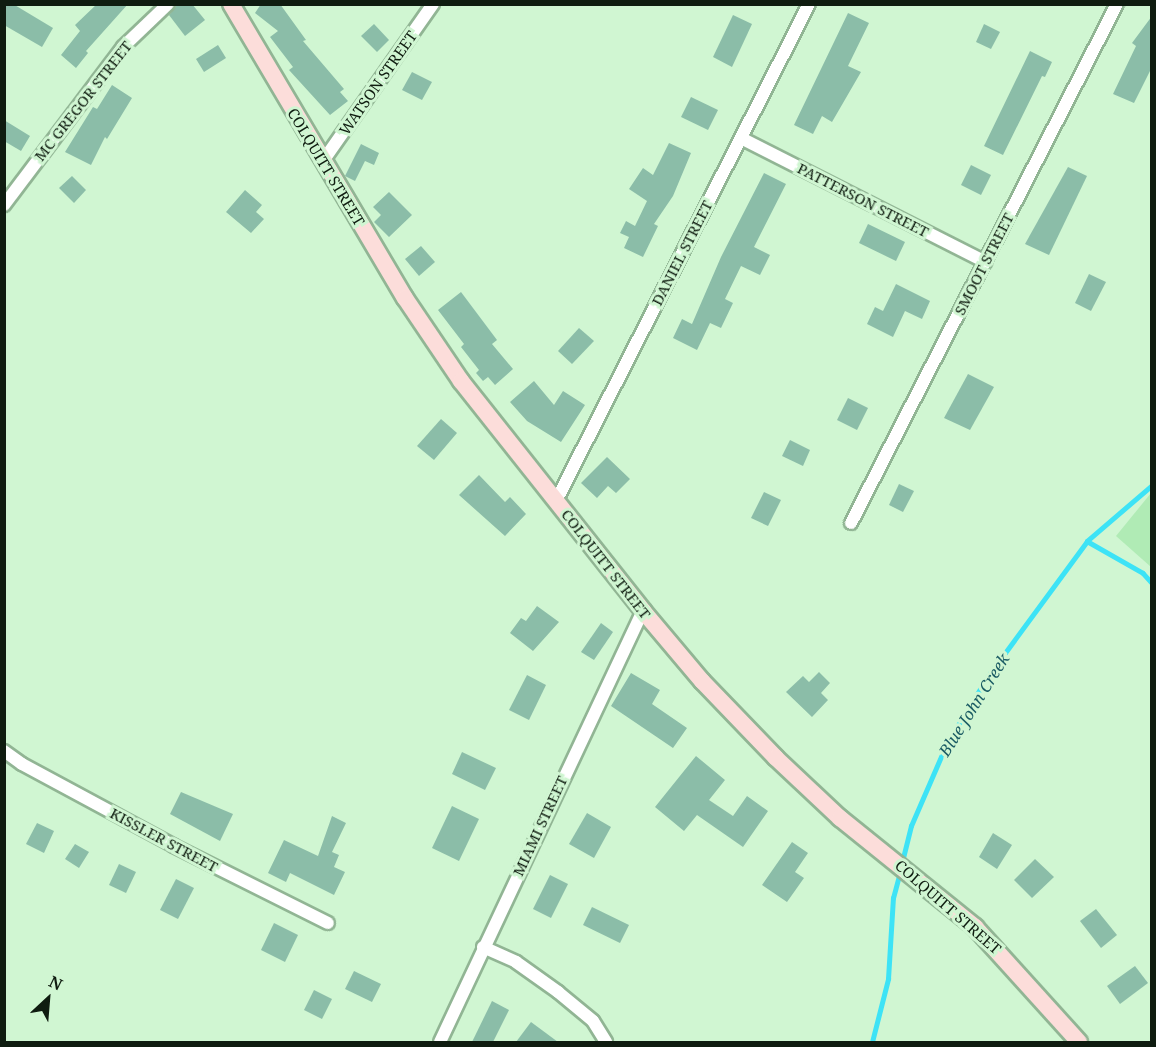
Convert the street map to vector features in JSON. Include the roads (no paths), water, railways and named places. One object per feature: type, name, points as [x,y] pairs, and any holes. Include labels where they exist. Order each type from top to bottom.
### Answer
[{"type":"street","name":"MC GREGOR STREET","points":[[4,205],[123,46],[168,4]]},
{"type":"street","name":"COLQUITT STREET","points":[[231,4],[405,298],[461,381],[643,611],[702,681],[776,758],[840,818],[975,927],[1079,1042]]},
{"type":"street","name":"WATSON STREET","points":[[324,161],[434,4]]},
{"type":"street","name":"DANIEL STREET","points":[[556,501],[809,4]]},
{"type":"street","name":"SMOOT STREET","points":[[851,523],[1117,4]]},
{"type":"street","name":"PATTERSON STREET","points":[[741,138],[985,262]]},
{"type":"street","name":"MIAMI STREET","points":[[440,1042],[643,611]]},
{"type":"street","name":"KISSLER STREET","points":[[4,751],[174,846],[328,923]]},
{"type":"street","points":[[483,947],[516,962],[558,992],[593,1021],[606,1042]]},
{"type":"waterway","name":"Blue John Creek","points":[[902,862],[911,826],[946,745],[988,676],[1087,541],[1152,485]]},
{"type":"waterway","points":[[1087,541],[1143,573],[1152,583]]},
{"type":"waterway","name":"Blue John Creek","points":[[872,1042],[888,979],[893,898],[900,871]]}]
